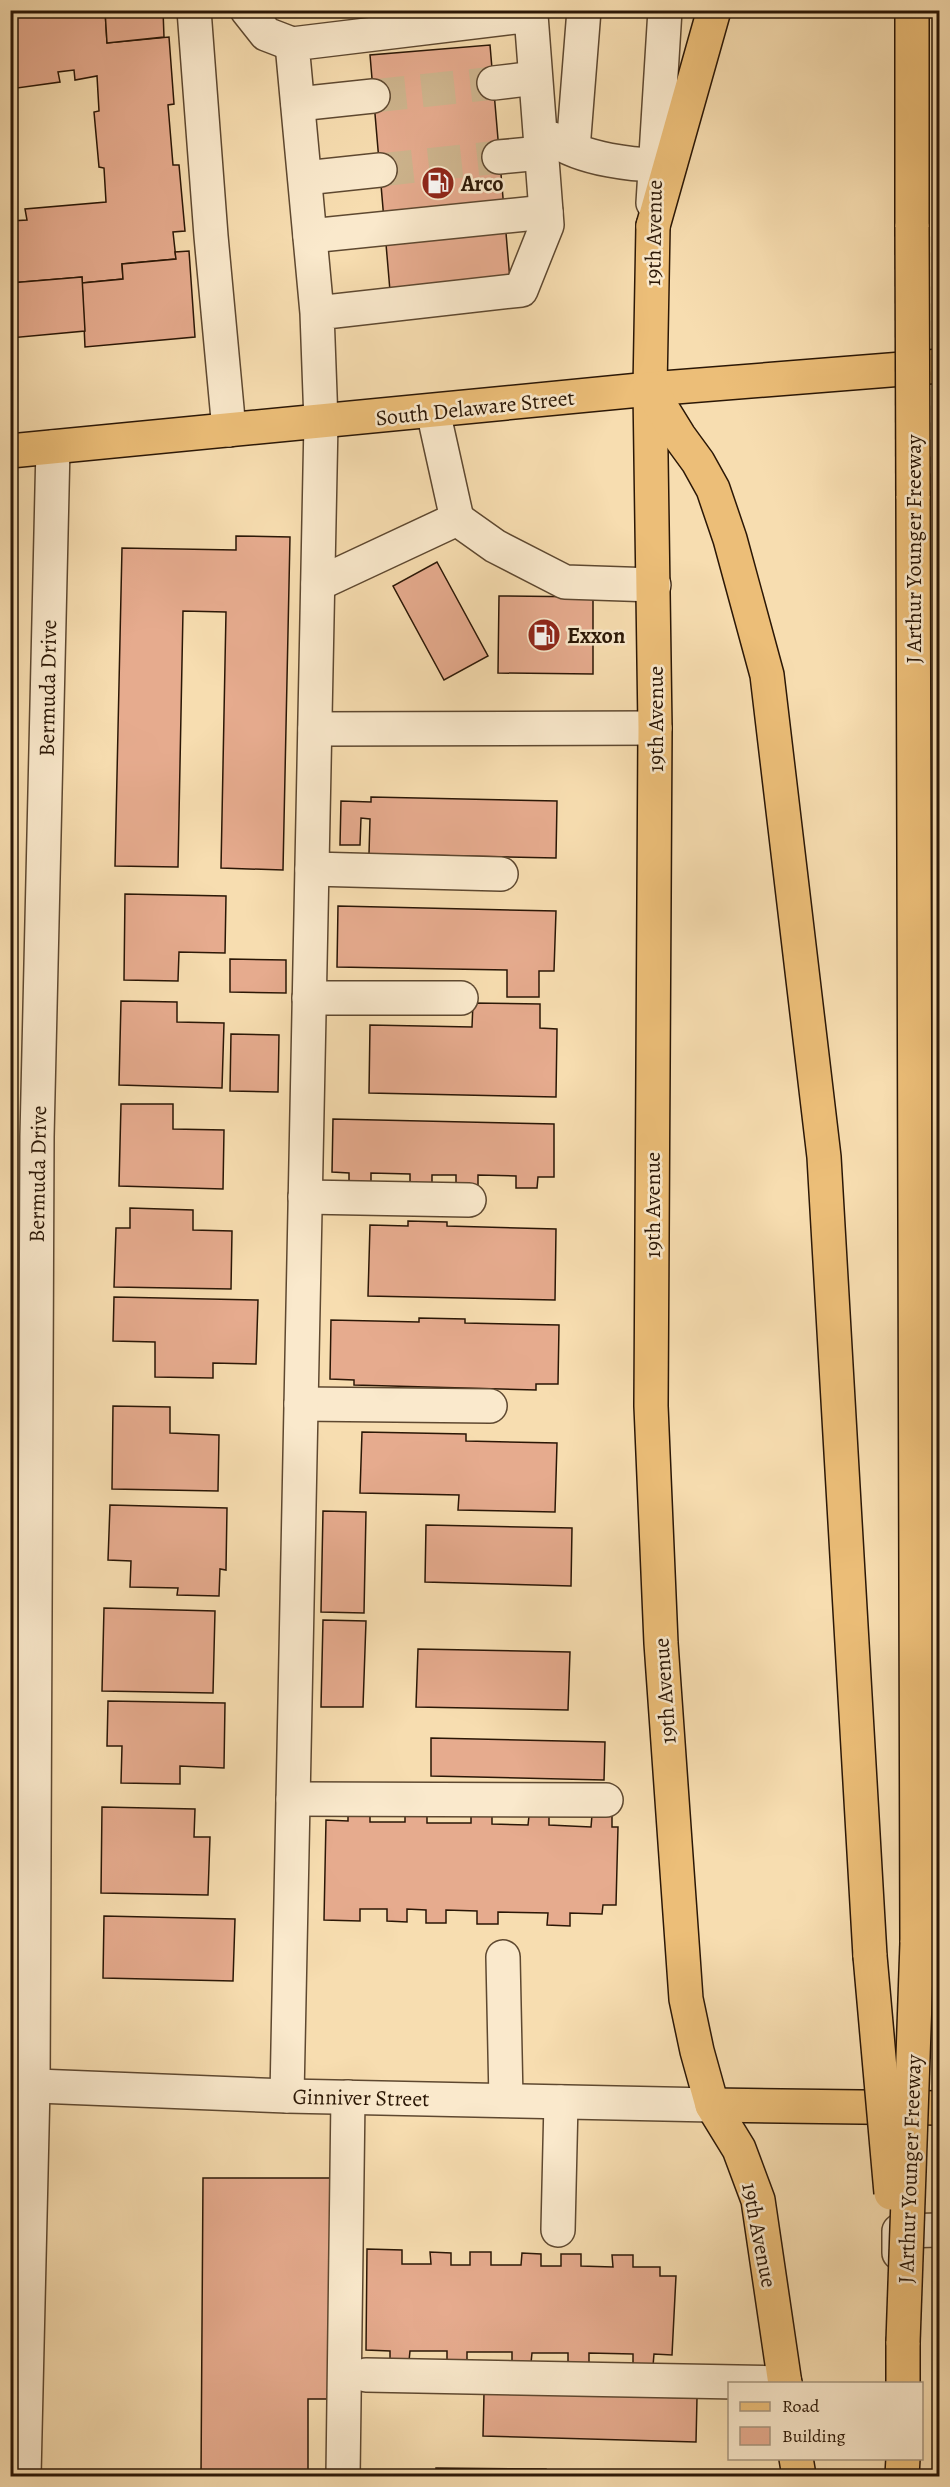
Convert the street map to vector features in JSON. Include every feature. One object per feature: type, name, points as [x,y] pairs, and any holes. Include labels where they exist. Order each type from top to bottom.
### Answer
[{"type":"main road","name":"19th Avenue","points":[[714,10],[662,165],[653,226],[650,389],[655,728],[651,1406],[660,1643],[686,1999],[712,2105],[739,2149],[758,2200],[785,2382]]},
{"type":"main road","name":"J Arthur Younger Freeway","points":[[902,2382],[917,1943],[912,10]]},
{"type":"main road","name":"South Delaware Street","points":[[10,451],[650,389],[939,366]]},
{"type":"main road","points":[[650,389],[679,436],[699,462],[712,489],[730,539],[767,675],[824,1157],[870,1956],[903,2342]]},
{"type":"main road","points":[[712,2105],[939,2108]]},
{"type":"main road","points":[[796,2460],[799,2476]]},
{"type":"main road","points":[[903,2460],[903,2476]]},
{"type":"street","points":[[194,10],[211,236],[229,430]]},
{"type":"street","points":[[247,10],[266,34],[292,44],[531,15],[547,225],[521,290],[317,313]]},
{"type":"street","points":[[573,149],[584,10]]},
{"type":"street","name":"19th Avenue","points":[[662,165],[665,10]]},
{"type":"street","points":[[286,2096],[321,422],[317,313],[292,44]]},
{"type":"street","points":[[494,83],[535,78]]},
{"type":"street","points":[[298,104],[374,96]]},
{"type":"street","points":[[499,157],[540,141],[606,159],[662,165]]},
{"type":"street","points":[[305,178],[380,170]]},
{"type":"street","points":[[310,236],[546,212]]},
{"type":"street","points":[[433,411],[457,519],[495,546],[565,582],[654,585]]},
{"type":"street","name":"Bermuda Drive","points":[[24,2476],[22,1607],[24,1137],[52,447]]},
{"type":"street","points":[[318,584],[457,519]]},
{"type":"street","points":[[315,729],[655,728]]},
{"type":"street","points":[[312,870],[501,874]]},
{"type":"street","points":[[309,998],[461,998]]},
{"type":"street","points":[[305,1197],[469,1200]]},
{"type":"street","points":[[301,1404],[490,1406]]},
{"type":"street","points":[[293,1799],[606,1800]]},
{"type":"street","points":[[502,1957],[506,2100]]},
{"type":"street","name":"Ginniver Street","points":[[22,2086],[286,2096],[712,2105]]},
{"type":"street","points":[[343,2476],[348,2097]]},
{"type":"street","points":[[558,2230],[561,2102]]},
{"type":"street","points":[[902,2382],[899,2231],[939,2230]]},
{"type":"street","points":[[366,2375],[733,2382]]},
{"type":"building","points":[[10,10],[105,10],[107,43],[169,37],[174,104],[168,105],[173,165],[179,165],[185,231],[173,232],[176,259],[122,264],[123,279],[82,283],[82,277],[10,283],[10,221],[27,220],[25,209],[106,202],[104,168],[99,167],[94,112],[99,111],[97,76],[75,80],[74,70],[58,72],[60,82],[10,89]]},
{"type":"building","points":[[105,10],[163,10],[164,37],[107,43]]},
{"type":"building","points":[[490,45],[510,280],[390,291],[370,55]]},
{"type":"building","points":[[189,251],[195,337],[85,347],[82,283],[123,279],[122,264],[176,259],[175,252]]},
{"type":"building","points":[[82,277],[85,331],[10,338],[10,283]]},
{"type":"building","points":[[236,536],[290,537],[283,870],[221,868],[226,612],[183,611],[178,867],[115,866],[122,548],[236,550]]},
{"type":"building","points":[[437,562],[488,656],[444,680],[393,586]]},
{"type":"building","points":[[499,596],[593,597],[593,674],[498,673]]},
{"type":"building","points":[[371,797],[557,801],[556,858],[369,854],[370,819],[361,818],[360,845],[340,845],[341,801],[371,802]]},
{"type":"building","points":[[125,894],[226,896],[225,953],[179,952],[178,981],[124,980]]},
{"type":"building","points":[[338,906],[556,911],[554,971],[539,971],[539,997],[507,997],[507,970],[337,967]]},
{"type":"building","points":[[230,959],[286,960],[286,993],[230,992]]},
{"type":"building","points":[[121,1001],[177,1002],[177,1022],[224,1023],[222,1088],[119,1085]]},
{"type":"building","points":[[473,1003],[540,1004],[540,1028],[557,1029],[556,1097],[369,1093],[370,1025],[472,1027]]},
{"type":"building","points":[[231,1034],[279,1035],[278,1092],[230,1091]]},
{"type":"building","points":[[121,1104],[173,1104],[173,1129],[224,1130],[223,1189],[119,1186]]},
{"type":"building","points":[[333,1119],[554,1124],[554,1177],[538,1177],[537,1188],[516,1188],[516,1176],[478,1175],[478,1186],[456,1186],[456,1175],[432,1175],[432,1185],[410,1184],[410,1174],[371,1173],[371,1182],[349,1181],[349,1173],[332,1172]]},
{"type":"building","points":[[130,1208],[193,1210],[193,1230],[232,1231],[231,1289],[114,1287],[116,1228],[130,1228]]},
{"type":"building","points":[[408,1221],[447,1222],[447,1226],[556,1229],[555,1300],[368,1296],[370,1225],[408,1226]]},
{"type":"building","points":[[114,1297],[258,1300],[256,1364],[213,1363],[213,1378],[155,1377],[155,1342],[113,1341]]},
{"type":"building","points":[[419,1318],[465,1319],[465,1323],[559,1325],[558,1384],[536,1384],[536,1390],[354,1385],[354,1380],[330,1379],[331,1320],[419,1322]]},
{"type":"building","points":[[113,1406],[170,1407],[170,1433],[219,1435],[218,1491],[112,1489]]},
{"type":"building","points":[[362,1432],[466,1434],[466,1441],[557,1443],[555,1512],[458,1510],[459,1495],[360,1493]]},
{"type":"building","points":[[110,1505],[227,1508],[226,1570],[220,1569],[219,1596],[177,1595],[178,1588],[130,1587],[131,1561],[108,1560]]},
{"type":"building","points":[[323,1511],[366,1512],[364,1613],[321,1612]]},
{"type":"building","points":[[426,1525],[572,1528],[571,1586],[425,1582]]},
{"type":"building","points":[[104,1608],[215,1611],[213,1693],[102,1691]]},
{"type":"building","points":[[323,1620],[366,1621],[363,1707],[321,1707]]},
{"type":"building","points":[[418,1649],[570,1652],[568,1710],[416,1707]]},
{"type":"building","points":[[108,1701],[225,1703],[224,1768],[180,1766],[180,1784],[121,1783],[122,1746],[107,1746]]},
{"type":"building","points":[[431,1738],[605,1742],[604,1780],[431,1776]]},
{"type":"building","points":[[102,1807],[195,1809],[194,1837],[210,1837],[208,1895],[101,1893]]},
{"type":"building","points":[[348,1811],[370,1811],[370,1822],[405,1822],[405,1811],[427,1812],[427,1823],[471,1823],[471,1812],[492,1812],[492,1824],[528,1825],[529,1816],[549,1816],[549,1825],[591,1827],[592,1815],[612,1816],[612,1827],[618,1827],[616,1905],[603,1905],[602,1914],[570,1913],[570,1926],[547,1925],[548,1913],[498,1912],[498,1924],[477,1924],[477,1911],[446,1910],[446,1923],[426,1923],[426,1910],[407,1909],[407,1922],[387,1921],[387,1909],[360,1909],[360,1921],[324,1920],[326,1820],[348,1821]]},
{"type":"building","points":[[104,1916],[235,1919],[233,1981],[103,1978]]},
{"type":"building","points":[[203,2178],[334,2178],[333,2399],[308,2399],[308,2476],[201,2476]]},
{"type":"building","points":[[367,2249],[402,2250],[402,2264],[431,2264],[430,2252],[451,2253],[451,2265],[470,2265],[470,2252],[491,2252],[491,2265],[521,2265],[522,2253],[541,2254],[541,2266],[561,2266],[561,2254],[581,2254],[581,2266],[613,2267],[612,2255],[633,2255],[633,2267],[660,2267],[660,2276],[676,2276],[672,2355],[654,2354],[653,2366],[633,2366],[633,2354],[589,2353],[589,2364],[568,2363],[568,2353],[532,2353],[531,2363],[512,2363],[512,2352],[467,2352],[467,2362],[447,2362],[447,2351],[410,2351],[409,2361],[390,2361],[390,2351],[366,2350]]},
{"type":"building","points":[[484,2393],[697,2398],[696,2442],[483,2436]]},
{"type":"building","points":[[436,2468],[546,2469],[545,2476],[436,2476]]},
{"type":"tunnel","points":[[373,96],[494,83]]},
{"type":"tunnel","points":[[380,170],[499,157]]},
{"type":"place","name":"Arco","points":[[438,183]]},
{"type":"place","name":"Exxon","points":[[544,635]]}]
